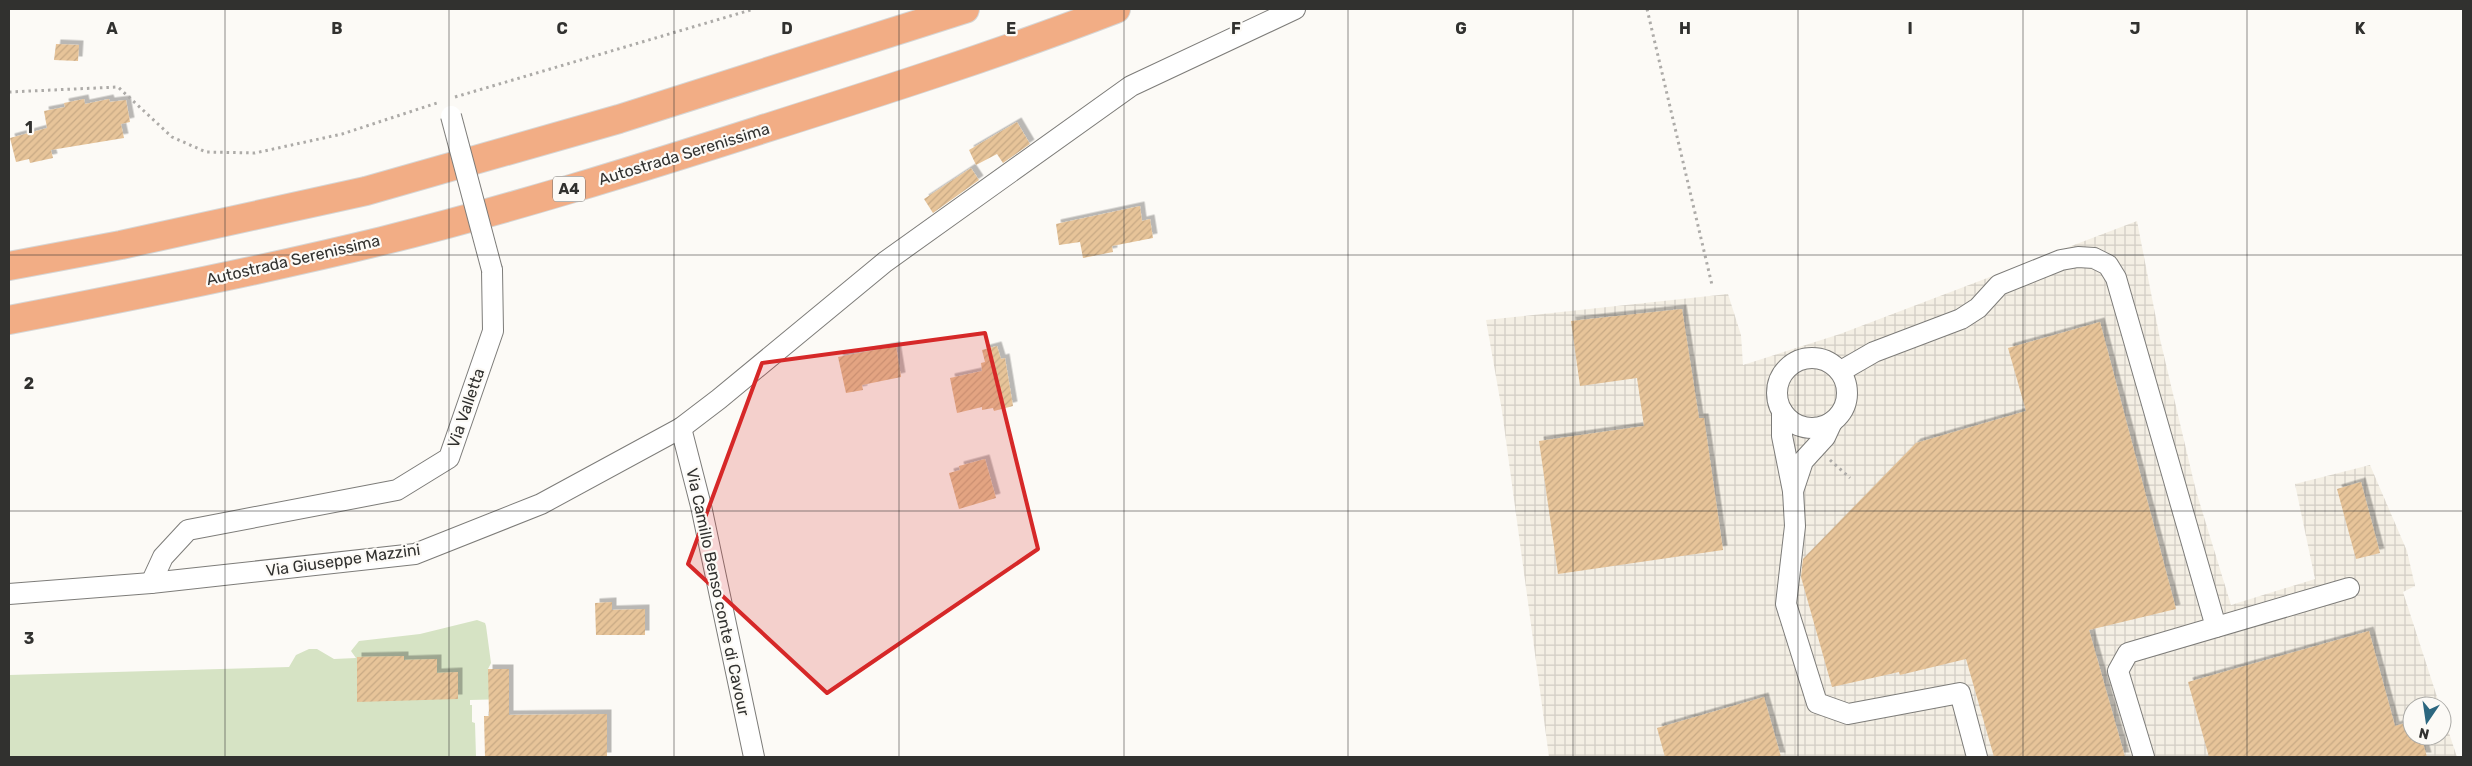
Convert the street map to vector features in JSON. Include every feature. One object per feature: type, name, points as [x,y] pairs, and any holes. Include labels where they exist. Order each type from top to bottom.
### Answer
[{"type":"highway","points":[[9,266],[121,245],[366,191],[619,119],[965,9]]},
{"type":"highway","name":"Autostrada Serenissima","points":[[9,320],[125,298],[381,241],[508,208],[970,63],[1116,9]]},
{"type":"street","name":"Via Giuseppe Mazzini","points":[[9,594],[152,583],[415,554],[541,504],[681,428],[885,262],[1131,86],[1295,9]]},
{"type":"street","name":"Via Valletta","points":[[152,583],[163,557],[188,530],[397,490],[449,458],[493,331],[492,270],[448,108]]},
{"type":"street","points":[[1840,371],[1874,352],[1961,319],[1978,308],[1999,285],[2061,260],[2078,257],[2094,258],[2108,265],[2116,278],[2216,627]]},
{"type":"street","points":[[1782,411],[1796,424],[1804,427],[1823,426],[1832,422],[1839,416],[1847,399],[1846,380],[1840,371],[1823,359],[1807,358],[1792,363],[1779,380],[1777,390],[1782,411],[1782,436],[1793,491],[1795,526],[1786,604],[1817,703],[1848,714],[1960,693],[1977,757]]},
{"type":"street","points":[[1793,491],[1803,461],[1825,437],[1832,422]]},
{"type":"street","name":"Via Camillo Benso conte di Cavour","points":[[681,428],[701,506],[754,757]]},
{"type":"street","points":[[2144,757],[2118,671],[2128,653],[2349,588]]},
{"type":"path","points":[[9,92],[118,87],[172,137],[206,152],[256,153],[448,108],[754,9]]},
{"type":"path","points":[[1646,9],[1712,285]]},
{"type":"highlighted area","points":[[985,333],[1038,549],[827,693],[688,564],[762,363]]},
{"type":"shaded area","points":[[2137,221],[2160,339],[2196,491],[2231,605],[2315,579],[2295,484],[2370,465],[2407,551],[2415,586],[2403,592],[2437,696],[2402,696],[2402,746],[2452,746],[2452,742],[2457,757],[1549,757],[1502,411],[1486,320],[1728,294],[1741,335],[1743,365],[1840,334]]},
{"type":"green space","points":[[477,620],[485,623],[486,626],[491,663],[488,669],[509,669],[509,699],[470,700],[470,705],[472,705],[472,722],[475,723],[476,757],[9,757],[9,675],[289,667],[296,655],[309,649],[317,649],[334,659],[356,658],[351,651],[359,641],[420,634]]},
{"type":"building","points":[[56,44],[79,45],[78,61],[54,60]]},
{"type":"building","points":[[84,99],[85,104],[109,99],[110,102],[126,100],[130,122],[121,124],[124,138],[51,150],[53,158],[30,163],[29,159],[16,162],[10,138],[47,128],[44,111],[65,107],[64,103]]},
{"type":"building","points":[[1017,122],[1030,144],[1003,163],[997,154],[976,165],[969,150]]},
{"type":"building","points":[[971,168],[979,180],[933,213],[924,199]]},
{"type":"building","points":[[1140,206],[1142,221],[1150,219],[1153,238],[1112,246],[1113,252],[1083,258],[1080,242],[1059,245],[1056,224]]},
{"type":"building","points":[[1682,309],[1699,418],[1704,418],[1723,550],[1558,574],[1539,441],[1644,426],[1637,378],[1580,386],[1571,321]]},
{"type":"building","points":[[2100,322],[2176,609],[2089,630],[2125,757],[1994,757],[1966,659],[1900,675],[1899,672],[1832,687],[1801,577],[1803,559],[1916,443],[2026,411],[2008,348]]},
{"type":"building","points":[[896,346],[901,377],[862,385],[863,390],[846,393],[838,357]]},
{"type":"building","points":[[997,346],[1001,359],[1005,358],[1013,406],[994,411],[993,408],[982,410],[982,407],[957,413],[950,378],[982,371],[981,363],[985,362],[982,350]]},
{"type":"building","points":[[985,459],[996,498],[959,509],[949,473],[960,470],[959,466]]},
{"type":"building","points":[[2361,482],[2380,553],[2356,559],[2337,489]]},
{"type":"building","points":[[612,602],[612,610],[645,609],[645,635],[596,635],[595,603]]},
{"type":"building","points":[[2369,631],[2395,726],[2402,724],[2402,746],[2424,746],[2427,757],[2209,757],[2188,682]]},
{"type":"building","points":[[404,656],[404,660],[437,659],[437,673],[458,672],[458,699],[357,702],[357,657]]},
{"type":"building","points":[[488,669],[509,669],[509,715],[607,714],[607,757],[485,757],[484,716],[489,716]]},
{"type":"building","points":[[1764,697],[1781,757],[1665,757],[1657,728]]}]
